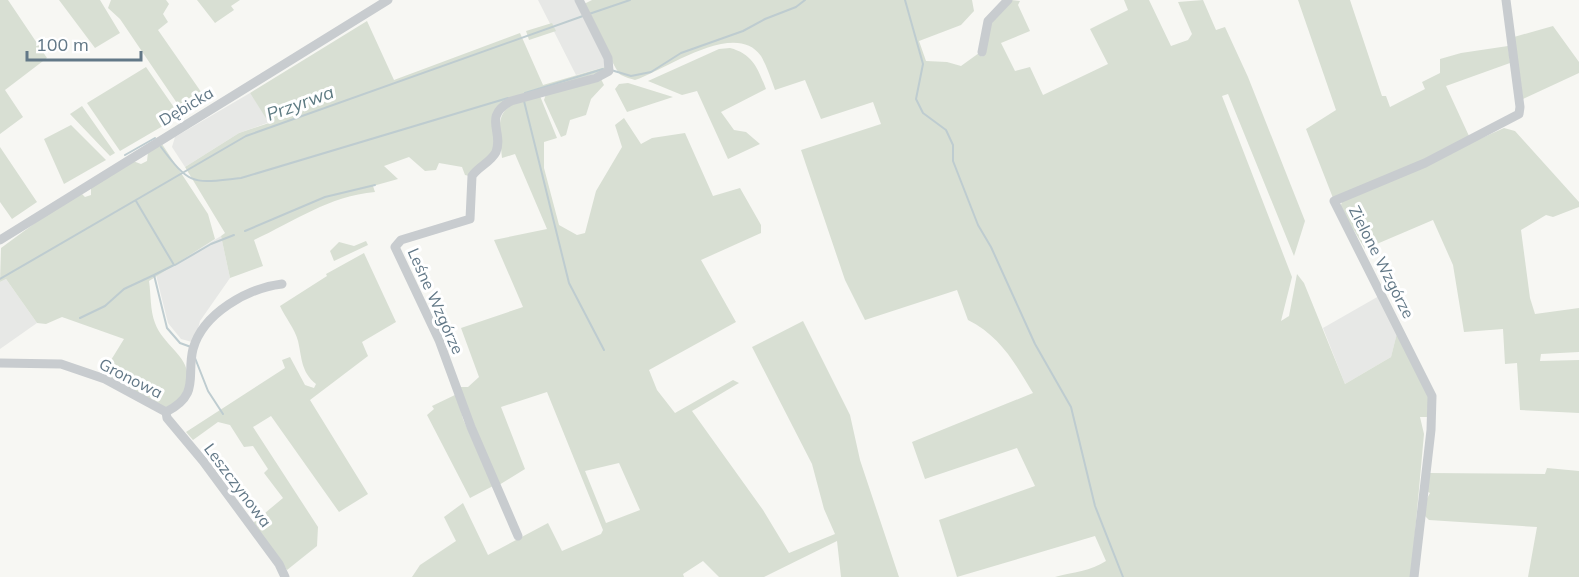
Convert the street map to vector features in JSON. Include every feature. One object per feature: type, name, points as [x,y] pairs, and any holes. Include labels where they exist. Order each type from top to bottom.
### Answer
[{"type":"street","points":[[366,0],[372,10]]},
{"type":"street","name":"Dębicka","points":[[0,240],[388,0]]},
{"type":"street","name":"Leśne Wzgórze","points":[[518,536],[471,427],[439,340],[404,270],[396,247],[401,240],[470,219],[472,176],[497,149],[495,122],[501,108],[511,101],[596,78],[609,71],[608,58],[579,0]]},
{"type":"street","points":[[982,52],[988,21],[1008,0]]},
{"type":"street","name":"Zielone Wzgórze","points":[[1414,577],[1431,430],[1432,396],[1334,201],[1425,163],[1519,114],[1506,0]]},
{"type":"street","name":"Gronowa","points":[[0,363],[61,364],[105,379],[166,412],[175,408],[191,385],[192,352],[202,329],[247,292],[282,284]]},
{"type":"street","name":"Leszczynowa","points":[[166,412],[167,418],[203,461],[279,564],[285,577]]},
{"type":"shaded area","points":[[0,0],[8,0],[47,58],[5,90],[23,117],[0,134]]},
{"type":"shaded area","points":[[59,0],[100,0],[120,33],[95,48]]},
{"type":"shaded area","points":[[111,0],[166,0],[169,4],[163,14],[168,22],[158,30],[206,99],[183,112],[120,19],[108,8]]},
{"type":"shaded area","points":[[197,0],[240,0],[231,6],[234,10],[215,23]]},
{"type":"shaded area","points":[[538,0],[576,0],[605,55],[605,67],[576,75]]},
{"type":"shaded area","points":[[592,0],[972,0],[974,11],[961,25],[919,41],[926,61],[947,62],[961,66],[979,53],[982,57],[987,46],[989,26],[1011,0],[1020,1],[1018,5],[1030,31],[1001,43],[1015,71],[1030,67],[1043,95],[1108,64],[1090,29],[1128,10],[1124,0],[1149,0],[1171,46],[1188,40],[1192,34],[1178,2],[1203,0],[1216,30],[1225,27],[1248,77],[1305,221],[1294,256],[1228,94],[1222,96],[1292,277],[1281,321],[1289,316],[1297,274],[1304,283],[1345,384],[1391,357],[1397,333],[1429,395],[1427,417],[1420,417],[1424,434],[1411,577],[1055,577],[1088,569],[1106,561],[1095,536],[957,577],[939,520],[1035,486],[1017,448],[925,479],[912,442],[1033,393],[998,342],[968,320],[957,290],[865,320],[845,280],[801,150],[881,124],[873,102],[821,119],[805,80],[775,90],[761,56],[749,46],[735,43],[700,50],[635,80],[626,77],[618,71],[584,4]]},
{"type":"shaded area","points":[[1298,0],[1350,0],[1382,96],[1386,96],[1390,107],[1425,89],[1422,82],[1440,73],[1440,59],[1461,53],[1508,46],[1510,63],[1446,86],[1469,136],[1415,164],[1333,198],[1306,129],[1336,110]]},
{"type":"shaded area","points":[[367,21],[394,80],[520,33],[543,85],[605,67],[606,70],[500,105],[492,155],[469,176],[465,175],[462,167],[439,163],[436,170],[425,171],[409,157],[384,166],[398,179],[373,186],[375,192],[358,194],[327,204],[254,240],[263,266],[230,278],[221,236],[225,233],[185,167],[239,133],[269,123],[250,93]]},
{"type":"shaded area","points":[[552,23],[556,31],[529,40],[526,31]]},
{"type":"shaded area","points":[[1553,26],[1579,62],[1579,73],[1523,99],[1514,37]]},
{"type":"shaded area","points":[[730,48],[744,54],[754,63],[766,89],[721,112],[734,130],[746,132],[760,144],[728,159],[697,91],[682,95],[648,81],[719,49]]},
{"type":"shaded area","points":[[146,67],[180,116],[120,151],[87,103]]},
{"type":"shaded area","points":[[601,79],[604,85],[591,99],[586,115],[570,120],[566,135],[561,137],[544,100],[546,94]]},
{"type":"shaded area","points":[[628,83],[673,97],[627,112],[615,89],[619,84]]},
{"type":"shaded area","points":[[250,93],[270,122],[239,133],[185,167],[172,147],[175,137]]},
{"type":"shaded area","points":[[540,96],[557,138],[544,142],[544,168],[559,225],[577,235],[585,233],[596,191],[622,147],[615,125],[624,118],[641,144],[652,138],[685,133],[713,196],[740,188],[761,225],[761,233],[701,260],[736,322],[649,370],[657,390],[675,413],[733,380],[739,383],[692,411],[763,510],[789,553],[835,534],[824,509],[812,464],[752,347],[803,321],[850,415],[860,460],[899,577],[841,577],[837,541],[764,577],[719,577],[703,561],[683,574],[684,577],[412,577],[420,565],[456,541],[444,517],[463,503],[488,555],[548,523],[562,551],[601,534],[603,530],[547,392],[501,407],[525,469],[499,485],[459,387],[468,387],[479,377],[461,328],[523,307],[494,240],[547,229],[515,154],[502,158],[500,122],[502,115],[514,104]],"holes":[[[619,463],[640,510],[606,523],[585,471]]]},
{"type":"shaded area","points":[[82,106],[115,153],[110,156],[70,114]]},
{"type":"shaded area","points":[[71,125],[106,160],[64,184],[44,139]]},
{"type":"shaded area","points":[[1504,128],[1515,131],[1579,202],[1579,207],[1553,217],[1546,215],[1521,230],[1530,298],[1535,314],[1579,308],[1579,352],[1541,354],[1540,361],[1579,360],[1579,413],[1520,410],[1517,363],[1505,364],[1503,329],[1464,332],[1453,265],[1433,220],[1365,249],[1340,207],[1343,200]]},
{"type":"shaded area","points":[[162,144],[208,214],[215,239],[149,281],[155,323],[159,332],[183,360],[188,376],[180,397],[164,409],[103,373],[124,339],[62,317],[46,324],[37,323],[6,279],[0,282],[1,248],[50,212],[82,194],[85,197],[91,195],[91,187],[133,161],[141,164],[147,161],[148,152]]},
{"type":"shaded area","points":[[0,147],[37,202],[12,219],[0,202]]},
{"type":"shaded area","points":[[221,236],[230,278],[200,321],[192,342],[181,339],[168,323],[156,275]]},
{"type":"shaded area","points":[[366,241],[368,245],[334,261],[330,251],[339,242],[354,246]]},
{"type":"shaded area","points":[[364,253],[396,322],[362,342],[368,356],[310,400],[368,494],[339,512],[271,416],[253,427],[318,527],[317,546],[287,570],[253,523],[283,498],[264,473],[268,469],[253,446],[244,447],[230,425],[218,422],[193,440],[186,432],[285,368],[282,360],[290,357],[305,385],[314,388],[316,384],[307,375],[301,359],[297,337],[280,306],[327,276],[326,274]]},
{"type":"shaded area","points":[[6,279],[37,323],[0,349],[0,282]]},
{"type":"shaded area","points":[[1379,296],[1397,333],[1391,357],[1345,384],[1323,328]]},
{"type":"shaded area","points":[[457,394],[463,419],[493,486],[470,498],[427,415],[434,409],[432,406]]},
{"type":"shaded area","points":[[1547,468],[1579,471],[1579,577],[1528,577],[1537,527],[1429,520],[1424,515],[1424,504],[1430,493],[1426,491],[1428,473],[1545,474]]},
{"type":"waterway","name":"Przyrwa","points":[[589,14],[630,0]]},
{"type":"waterway","points":[[611,70],[631,76],[651,72],[681,53],[743,31],[765,19],[796,7],[805,0]]},
{"type":"waterway","points":[[905,0],[923,64],[916,99],[923,113],[946,130],[953,145],[953,161],[978,225],[991,247],[1035,344],[1071,407],[1095,506],[1123,577]]},
{"type":"waterway","name":"Przyrwa","points":[[0,279],[246,136],[583,16]]},
{"type":"waterway","points":[[525,93],[603,69]]},
{"type":"waterway","points":[[161,147],[179,169],[194,179],[212,181],[241,178],[508,98]]},
{"type":"waterway","points":[[524,101],[569,283],[604,350]]},
{"type":"waterway","points":[[125,155],[155,138]]},
{"type":"waterway","points":[[245,231],[325,197],[375,185]]},
{"type":"waterway","points":[[136,201],[174,265],[154,275],[167,328],[180,343],[191,347]]},
{"type":"waterway","points":[[175,265],[211,244],[234,235]]},
{"type":"waterway","points":[[80,318],[105,306],[124,289],[154,275]]},
{"type":"waterway","points":[[195,358],[208,391],[223,414]]}]
